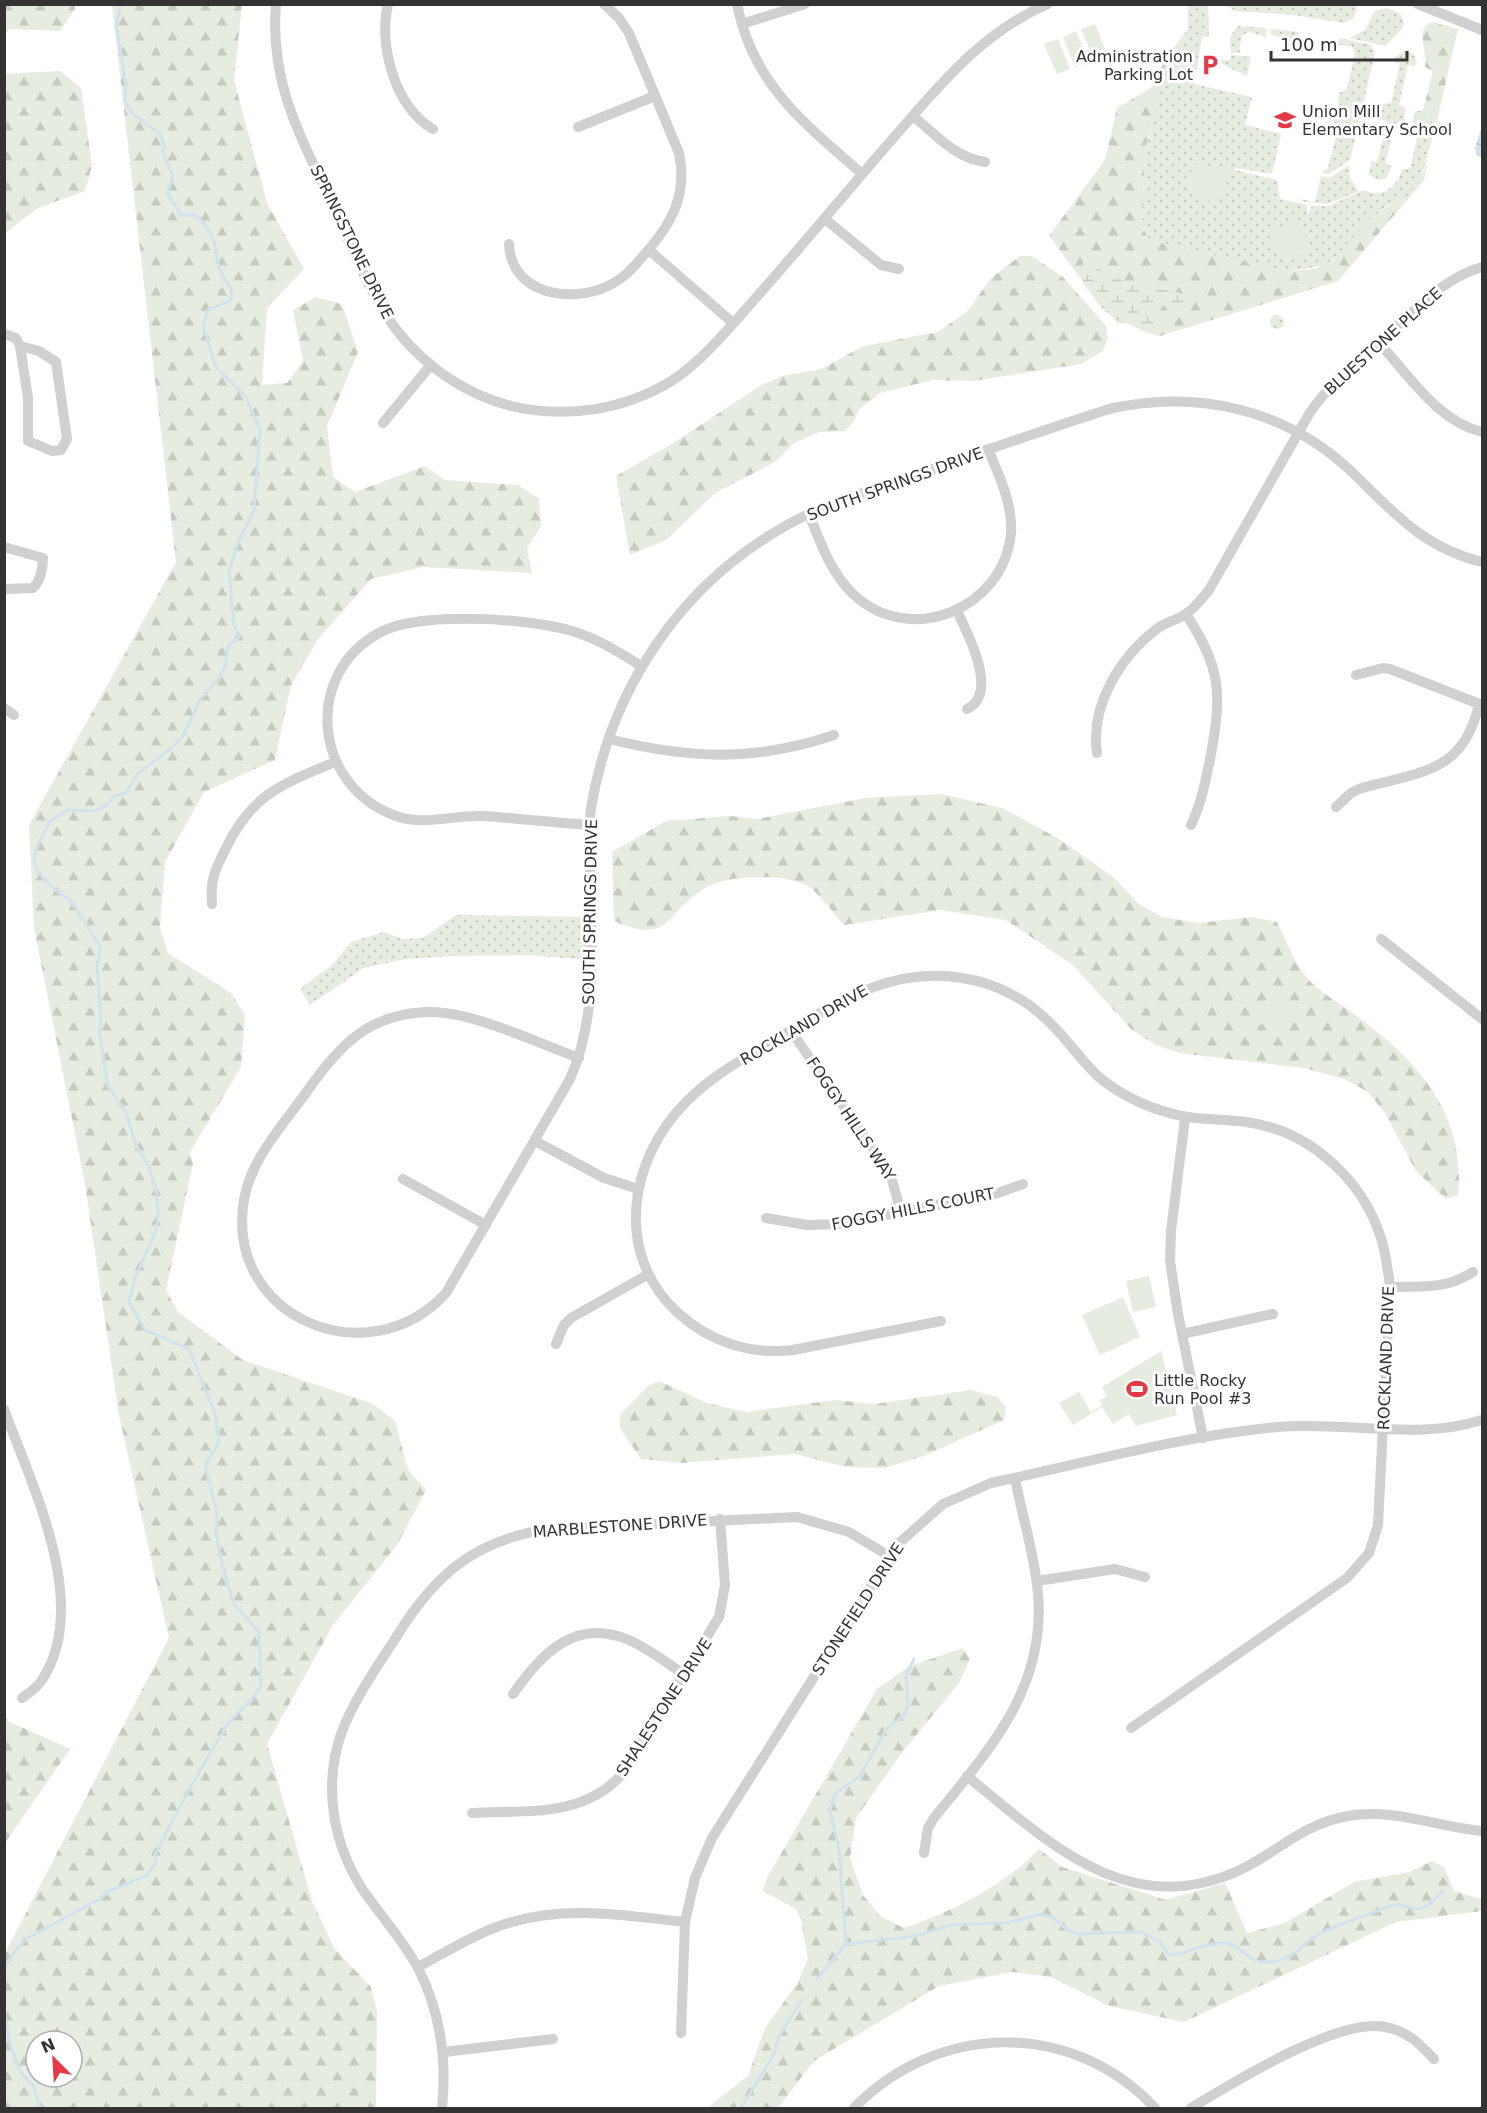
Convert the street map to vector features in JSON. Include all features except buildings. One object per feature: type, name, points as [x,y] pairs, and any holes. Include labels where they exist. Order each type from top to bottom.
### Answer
[{"type":"street","name":"SPRINGSTONE DRIVE","points":[[276,4],[275,51],[278,75],[290,111],[380,305],[400,336],[430,366],[466,388],[515,407],[549,412],[599,409],[645,395],[674,379],[702,356],[733,323],[962,61],[1004,27],[1048,4]]},
{"type":"street","points":[[387,4],[384,35],[390,64],[411,111],[420,121],[433,129]]},
{"type":"street","points":[[509,244],[513,266],[523,279],[543,289],[567,294],[590,292],[612,284],[630,271],[674,216],[682,191],[678,153],[629,33],[619,18],[604,4]]},
{"type":"street","points":[[737,4],[755,59],[776,94],[799,119],[862,174]]},
{"type":"street","points":[[742,24],[805,4]]},
{"type":"street","points":[[1418,4],[1482,30]]},
{"type":"street","points":[[1466,22],[1482,23]]},
{"type":"street","points":[[578,127],[655,96]]},
{"type":"street","points":[[913,116],[957,153],[966,158],[985,162]]},
{"type":"street","points":[[825,219],[881,265],[899,269]]},
{"type":"street","points":[[649,250],[733,323]]},
{"type":"street","name":"BLUESTONE PLACE","points":[[1186,614],[1209,590],[1326,390],[1446,284],[1482,267]]},
{"type":"street","points":[[4,334],[16,338],[20,346],[28,398],[28,441],[52,451],[61,450],[67,439],[56,362],[39,351],[20,346]]},
{"type":"street","points":[[1379,343],[1441,411],[1464,426],[1482,432]]},
{"type":"street","points":[[383,423],[430,366]]},
{"type":"street","name":"SOUTH SPRINGS DRIVE","points":[[579,1058],[450,1013],[412,1012],[376,1023],[352,1037],[333,1055],[279,1131],[251,1176],[243,1212],[244,1235],[249,1257],[259,1279],[272,1296],[289,1312],[307,1323],[351,1334],[393,1329],[430,1308],[446,1293],[535,1142],[579,1058],[587,1029],[591,986],[591,809],[609,739],[641,666],[675,619],[715,576],[762,540],[809,514],[988,449],[1109,410],[1161,401],[1193,401],[1231,406],[1267,417],[1299,433],[1339,460],[1407,526],[1445,549],[1482,562]]},
{"type":"street","points":[[809,514],[836,573],[851,593],[867,605],[894,617],[913,620],[936,618],[957,611],[987,588],[1002,567],[1008,550],[1011,532],[1009,508],[988,449]]},
{"type":"street","points":[[4,547],[37,555],[43,558],[43,563],[38,584],[33,588],[4,589]]},
{"type":"street","points":[[957,611],[974,646],[981,673],[979,696],[967,709]]},
{"type":"street","points":[[1097,753],[1095,727],[1101,705],[1120,668],[1159,627],[1186,614],[1214,665],[1219,709],[1202,801],[1191,825]]},
{"type":"street","points":[[590,825],[480,816],[432,821],[397,816],[362,796],[335,762],[327,722],[336,680],[344,665],[360,646],[380,632],[396,625],[429,620],[514,621],[551,626],[595,640],[641,666]]},
{"type":"street","points":[[1336,807],[1359,789],[1433,768],[1449,760],[1470,735],[1481,705],[1390,669],[1383,668],[1356,675]]},
{"type":"street","points":[[4,708],[14,715]]},
{"type":"street","points":[[609,739],[672,753],[729,756],[773,751],[834,735]]},
{"type":"street","points":[[212,904],[213,875],[234,829],[246,812],[269,793],[335,762]]},
{"type":"street","points":[[1381,939],[1482,1019]]},
{"type":"street","name":"ROCKLAND DRIVE","points":[[941,1321],[793,1350],[751,1350],[719,1341],[691,1324],[667,1302],[647,1275],[638,1239],[638,1189],[656,1142],[684,1104],[711,1081],[790,1031],[851,995],[881,982],[924,975],[966,978],[1001,989],[1032,1007],[1055,1027],[1100,1077],[1119,1092],[1152,1108],[1185,1118],[1244,1121],[1271,1128],[1302,1141],[1330,1161],[1355,1188],[1374,1221],[1386,1258],[1390,1287],[1378,1525],[1373,1545],[1359,1567],[1347,1578],[1131,1728]]},
{"type":"street","name":"FOGGY HILLS WAY","points":[[790,1031],[890,1173],[900,1212]]},
{"type":"street","points":[[1185,1118],[1170,1246],[1171,1275],[1203,1438]]},
{"type":"street","points":[[535,1142],[604,1178],[638,1189]]},
{"type":"street","points":[[403,1179],[486,1225]]},
{"type":"street","name":"FOGGY HILLS COURT","points":[[766,1218],[792,1224],[824,1226],[998,1193],[1023,1184]]},
{"type":"street","points":[[1390,1287],[1441,1286],[1457,1283],[1473,1272]]},
{"type":"street","points":[[556,1344],[564,1325],[571,1318],[647,1275]]},
{"type":"street","points":[[1182,1334],[1273,1314]]},
{"type":"street","points":[[4,1409],[52,1545],[62,1599],[58,1634],[45,1674],[41,1682],[22,1698]]},
{"type":"street","name":"STONEFIELD DRIVE","points":[[681,2033],[685,1922],[695,1878],[712,1838],[889,1556],[914,1527],[944,1504],[978,1487],[1203,1438],[1282,1426],[1439,1430],[1482,1420]]},
{"type":"street","points":[[924,1853],[928,1828],[1004,1728],[1023,1693],[1032,1662],[1038,1627],[1036,1581],[1015,1478]]},
{"type":"street","name":"MARBLESTONE DRIVE","points":[[442,2109],[445,2075],[444,2052],[436,2014],[418,1967],[350,1866],[337,1830],[332,1791],[335,1755],[347,1719],[414,1609],[434,1584],[459,1563],[487,1546],[514,1535],[550,1528],[780,1516],[813,1520],[849,1532],[889,1556]]},
{"type":"street","name":"SHALESTONE DRIVE","points":[[472,1813],[571,1806],[594,1798],[622,1774],[714,1628],[722,1606],[725,1585],[720,1519]]},
{"type":"street","points":[[1036,1581],[1115,1569],[1145,1577]]},
{"type":"street","points":[[513,1694],[546,1653],[565,1641],[587,1635],[609,1635],[629,1640],[685,1675]]},
{"type":"street","points":[[967,1776],[1074,1860],[1102,1874],[1147,1885],[1191,1885],[1224,1876],[1254,1862],[1307,1829],[1346,1816],[1395,1814],[1455,1828],[1482,1831]]},
{"type":"street","points":[[418,1967],[486,1932],[537,1915],[585,1913],[685,1922]]},
{"type":"street","points":[[1191,2109],[1278,2061],[1342,2030],[1357,2026],[1383,2026],[1399,2030],[1417,2041],[1434,2059]]},
{"type":"street","points":[[444,2052],[553,2039]]},
{"type":"street","points":[[854,2109],[889,2079],[928,2058],[970,2045],[1009,2042],[1045,2046],[1088,2060],[1129,2084],[1155,2109]]},
{"type":"green space","points":[[5,4],[75,5],[75,9],[60,31],[11,29],[5,33]]},
{"type":"green space","points":[[112,5],[242,5],[234,80],[267,203],[304,269],[267,308],[262,385],[287,383],[303,361],[293,310],[316,297],[342,304],[358,352],[327,426],[333,477],[355,492],[425,466],[445,480],[518,485],[539,499],[541,526],[527,548],[532,573],[423,567],[371,579],[318,639],[291,685],[275,760],[204,792],[165,862],[160,928],[168,953],[231,993],[245,1015],[241,1067],[190,1152],[193,1163],[166,1290],[178,1312],[243,1360],[373,1404],[395,1421],[408,1470],[426,1490],[397,1545],[333,1625],[267,1744],[312,1901],[334,1948],[371,1987],[377,2012],[376,2108],[5,2108],[5,1953],[169,1638],[119,1415],[85,1184],[34,928],[29,825],[176,562]]},
{"type":"green space","points":[[1188,5],[1208,5],[1209,37],[1202,37],[1194,84],[1252,97],[1245,125],[1281,134],[1272,174],[1235,168],[1235,170],[1277,180],[1280,199],[1307,205],[1307,215],[1312,206],[1328,206],[1363,190],[1377,193],[1388,190],[1397,181],[1402,169],[1410,169],[1419,129],[1412,126],[1415,111],[1423,111],[1425,118],[1431,122],[1437,120],[1421,179],[1406,198],[1385,207],[1364,225],[1344,251],[1325,265],[1287,272],[1149,240],[1142,226],[1145,149],[1164,78],[1165,60],[1188,29]]},
{"type":"green space","points":[[1226,5],[1355,5],[1357,11],[1353,19],[1344,23],[1294,15],[1235,11]]},
{"type":"green space","points":[[1385,8],[1400,13],[1404,23],[1402,29],[1385,46],[1349,38],[1365,30],[1375,11]]},
{"type":"green space","points":[[1432,22],[1458,29],[1437,120],[1431,122],[1425,118],[1423,111],[1433,71],[1425,67],[1422,36],[1423,30]]},
{"type":"green space","points":[[1095,24],[1107,54],[1094,59],[1081,29]]},
{"type":"green space","points":[[1238,26],[1265,28],[1267,29],[1265,39],[1263,36],[1248,32],[1242,36],[1239,50],[1241,53],[1231,53],[1230,37]]},
{"type":"green space","points":[[1271,29],[1300,32],[1298,39],[1286,38],[1286,35],[1282,34],[1280,37],[1270,34]]},
{"type":"green space","points":[[1076,31],[1089,61],[1075,67],[1063,37]]},
{"type":"green space","points":[[1340,38],[1371,45],[1375,52],[1350,160],[1329,174],[1322,173],[1328,168],[1338,128],[1332,121],[1334,112],[1337,111],[1339,93],[1347,89],[1355,53],[1352,47],[1337,44]]},
{"type":"green space","points":[[1058,39],[1070,69],[1057,74],[1044,44]]},
{"type":"green space","points":[[1404,50],[1414,54],[1417,64],[1408,65],[1399,105],[1406,108],[1403,123],[1395,124],[1385,164],[1392,166],[1386,179],[1377,180],[1369,175],[1371,161],[1377,162],[1387,122],[1380,119],[1383,104],[1391,103],[1400,63],[1395,62],[1394,58]]},
{"type":"green space","points":[[1231,55],[1251,57],[1247,76],[1222,64],[1221,60],[1230,60]]},
{"type":"green space","points":[[1165,60],[1164,78],[1145,149],[1142,226],[1149,240],[1287,272],[1315,269],[1333,260],[1364,225],[1385,208],[1406,198],[1421,179],[1428,161],[1424,180],[1338,281],[1160,336],[1141,330],[1124,321],[1096,297],[1049,236],[1105,160],[1117,108],[1152,87]]},
{"type":"green space","points":[[60,71],[81,88],[92,166],[85,191],[38,208],[5,233],[5,74]]},
{"type":"green space","points":[[1198,163],[1220,169],[1225,167],[1231,173],[1218,201],[1201,201],[1188,189],[1188,175]]},
{"type":"green space","points":[[1349,165],[1350,179],[1359,191],[1327,204],[1301,201],[1301,199],[1315,202],[1321,176],[1329,178]]},
{"type":"green space","points":[[1292,215],[1297,216],[1297,224],[1310,244],[1303,254],[1291,260],[1276,254],[1269,234],[1289,221]]},
{"type":"green space","points":[[1020,256],[1032,256],[1064,278],[1106,326],[1108,338],[1103,351],[1081,364],[973,381],[932,380],[880,393],[859,409],[854,421],[845,431],[819,432],[794,443],[775,462],[715,493],[666,540],[630,555],[616,476],[675,442],[760,386],[782,376],[821,369],[864,346],[938,332],[968,311],[990,279]]},
{"type":"green space","points":[[1083,261],[1123,281],[1193,296],[1193,302],[1165,306],[1154,314],[1158,328],[1118,322],[1101,307],[1083,283]]},
{"type":"green space","points":[[1277,315],[1282,317],[1284,322],[1282,327],[1277,329],[1272,327],[1270,322],[1272,317]]},
{"type":"green space","points":[[941,794],[1002,808],[1059,839],[1112,876],[1139,904],[1162,917],[1199,923],[1251,917],[1277,922],[1294,958],[1307,978],[1318,989],[1380,1034],[1419,1072],[1434,1093],[1446,1115],[1454,1140],[1459,1166],[1458,1195],[1446,1199],[1416,1171],[1385,1113],[1368,1092],[1344,1079],[1304,1068],[1179,1053],[1154,1044],[1131,1029],[1074,966],[1006,920],[940,910],[844,925],[821,898],[806,885],[783,879],[754,877],[725,881],[703,889],[665,924],[657,928],[646,930],[633,928],[614,921],[612,852],[666,821],[730,816],[757,819],[865,798]]},
{"type":"green space","points":[[456,915],[591,917],[591,960],[528,955],[406,959],[364,968],[310,1005],[300,989],[332,965],[351,942],[384,932],[402,939],[423,938]]},
{"type":"green space","points":[[1251,1005],[1282,1005],[1282,1025],[1250,1024]]},
{"type":"green space","points":[[1149,1276],[1156,1307],[1133,1312],[1126,1281]]},
{"type":"green space","points":[[1123,1297],[1140,1337],[1100,1355],[1082,1315]]},
{"type":"green space","name":"Little Rocky Run Pool #3","points":[[1161,1351],[1177,1415],[1136,1426],[1129,1414],[1113,1424],[1102,1407],[1073,1425],[1059,1403],[1079,1392],[1091,1412],[1103,1405],[1100,1400],[1107,1396],[1102,1387]]},
{"type":"green space","points":[[659,1381],[707,1403],[746,1412],[835,1400],[875,1404],[971,1390],[997,1397],[1006,1407],[1004,1420],[921,1457],[884,1468],[845,1467],[795,1454],[681,1463],[641,1459],[620,1428],[620,1415],[647,1387]]},
{"type":"green space","points":[[963,1648],[970,1659],[959,1683],[900,1755],[856,1818],[850,1858],[863,1895],[880,1916],[904,1928],[940,1914],[976,1896],[1011,1874],[1039,1849],[1062,1867],[1166,1900],[1225,1883],[1247,1933],[1285,1923],[1354,1882],[1409,1872],[1432,1861],[1444,1867],[1454,1891],[1482,1899],[1482,1911],[1396,1922],[1184,2022],[1109,2006],[1051,1977],[1012,1972],[939,1986],[814,2061],[778,2108],[707,2108],[748,2076],[765,2028],[797,1984],[808,1959],[801,1920],[796,1909],[763,1891],[767,1878],[877,1689],[910,1666]]},
{"type":"green space","points":[[5,1716],[8,1721],[70,1749],[5,1843]]},
{"type":"water","points":[[1482,126],[1482,158],[1476,155],[1475,148]]},
{"type":"waterway","points":[[4,1967],[24,1940],[98,1900],[109,1891],[146,1876],[156,1863],[155,1855],[216,1743],[230,1722],[254,1697],[261,1685],[259,1632],[234,1604],[222,1564],[216,1532],[217,1513],[205,1466],[219,1442],[215,1414],[189,1349],[145,1330],[129,1302],[135,1278],[155,1233],[158,1218],[157,1194],[149,1167],[136,1145],[126,1113],[108,1086],[99,1031],[101,1020],[97,965],[101,948],[71,901],[53,888],[38,872],[34,860],[36,849],[49,822],[68,810],[94,811],[104,807],[115,796],[126,793],[137,774],[169,750],[183,736],[201,698],[218,679],[225,666],[228,646],[239,637],[234,625],[229,571],[239,541],[254,510],[260,430],[246,397],[216,367],[203,326],[208,310],[231,300],[232,292],[220,270],[215,244],[205,225],[195,216],[181,215],[167,193],[173,177],[162,150],[165,147],[160,134],[133,114],[125,101],[126,85],[116,25],[121,4]]},
{"type":"waterway","points":[[817,1979],[846,1944],[839,1850],[830,1810],[835,1794],[859,1777],[886,1730],[905,1714],[908,1704],[906,1675],[914,1659]]},
{"type":"waterway","points":[[846,1944],[916,1936],[951,1925],[1007,1923],[1041,1914],[1052,1917],[1069,1931],[1079,1934],[1140,1932],[1159,1941],[1169,1955],[1224,1943],[1238,1948],[1251,1958],[1268,1962],[1277,1961],[1297,1952],[1323,1932],[1338,1925],[1387,1907],[1395,1905],[1418,1909],[1425,1907],[1443,1891]]},
{"type":"waterway","points":[[741,2108],[773,2056],[779,2036],[801,2001]]},
{"type":"waterway","points":[[4,2012],[10,2044],[20,2072],[33,2085],[40,2108]]},
{"type":"place","name":"Administration Parking Lot","points":[[1210,65]]},
{"type":"place","name":"Union Mill Elementary School","points":[[1285,120]]},
{"type":"place","name":"Little Rocky Run Pool #3","points":[[1137,1389]]}]
